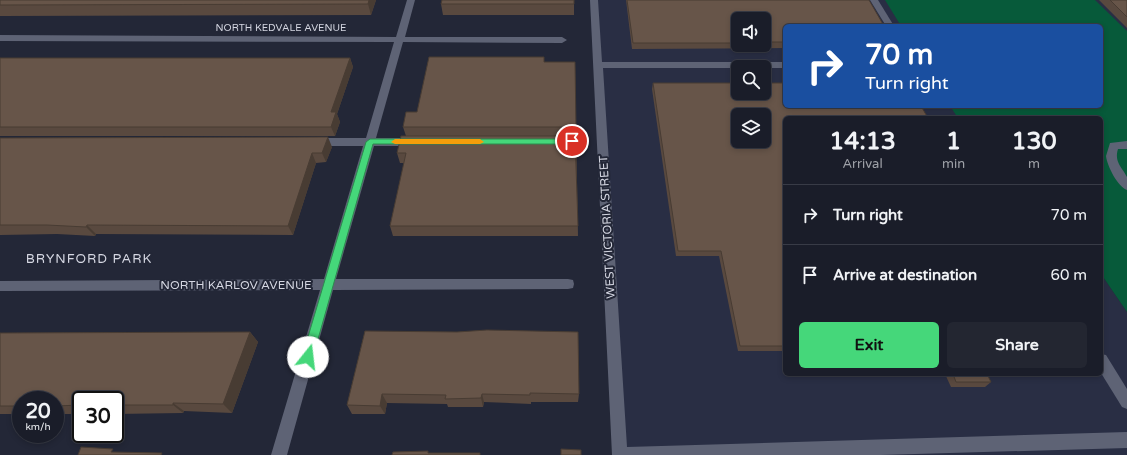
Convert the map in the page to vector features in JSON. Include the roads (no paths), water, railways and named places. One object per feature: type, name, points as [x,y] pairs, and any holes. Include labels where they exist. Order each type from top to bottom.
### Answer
[{"type":"street","points":[[279,455],[411,0]]},
{"type":"street","name":"WEST VICTORIA STREET","points":[[594,0],[620,455]]},
{"type":"street","points":[[874,0],[889,24]]},
{"type":"street","name":"NORTH KEDVALE AVENUE","points":[[0,38],[562,40]]},
{"type":"street","points":[[598,65],[783,65]]},
{"type":"street","points":[[302,142],[426,142]]},
{"type":"street","points":[[1127,145],[1114,146],[1111,151],[1110,158],[1127,186]]},
{"type":"street","name":"NORTH KARLOV AVENUE","points":[[0,286],[568,284]]},
{"type":"street","points":[[1103,363],[1127,402]]},
{"type":"street","points":[[620,455],[1127,440]]},
{"type":"district","name":"BRYNFORD PARK","points":[[89,259]]}]
